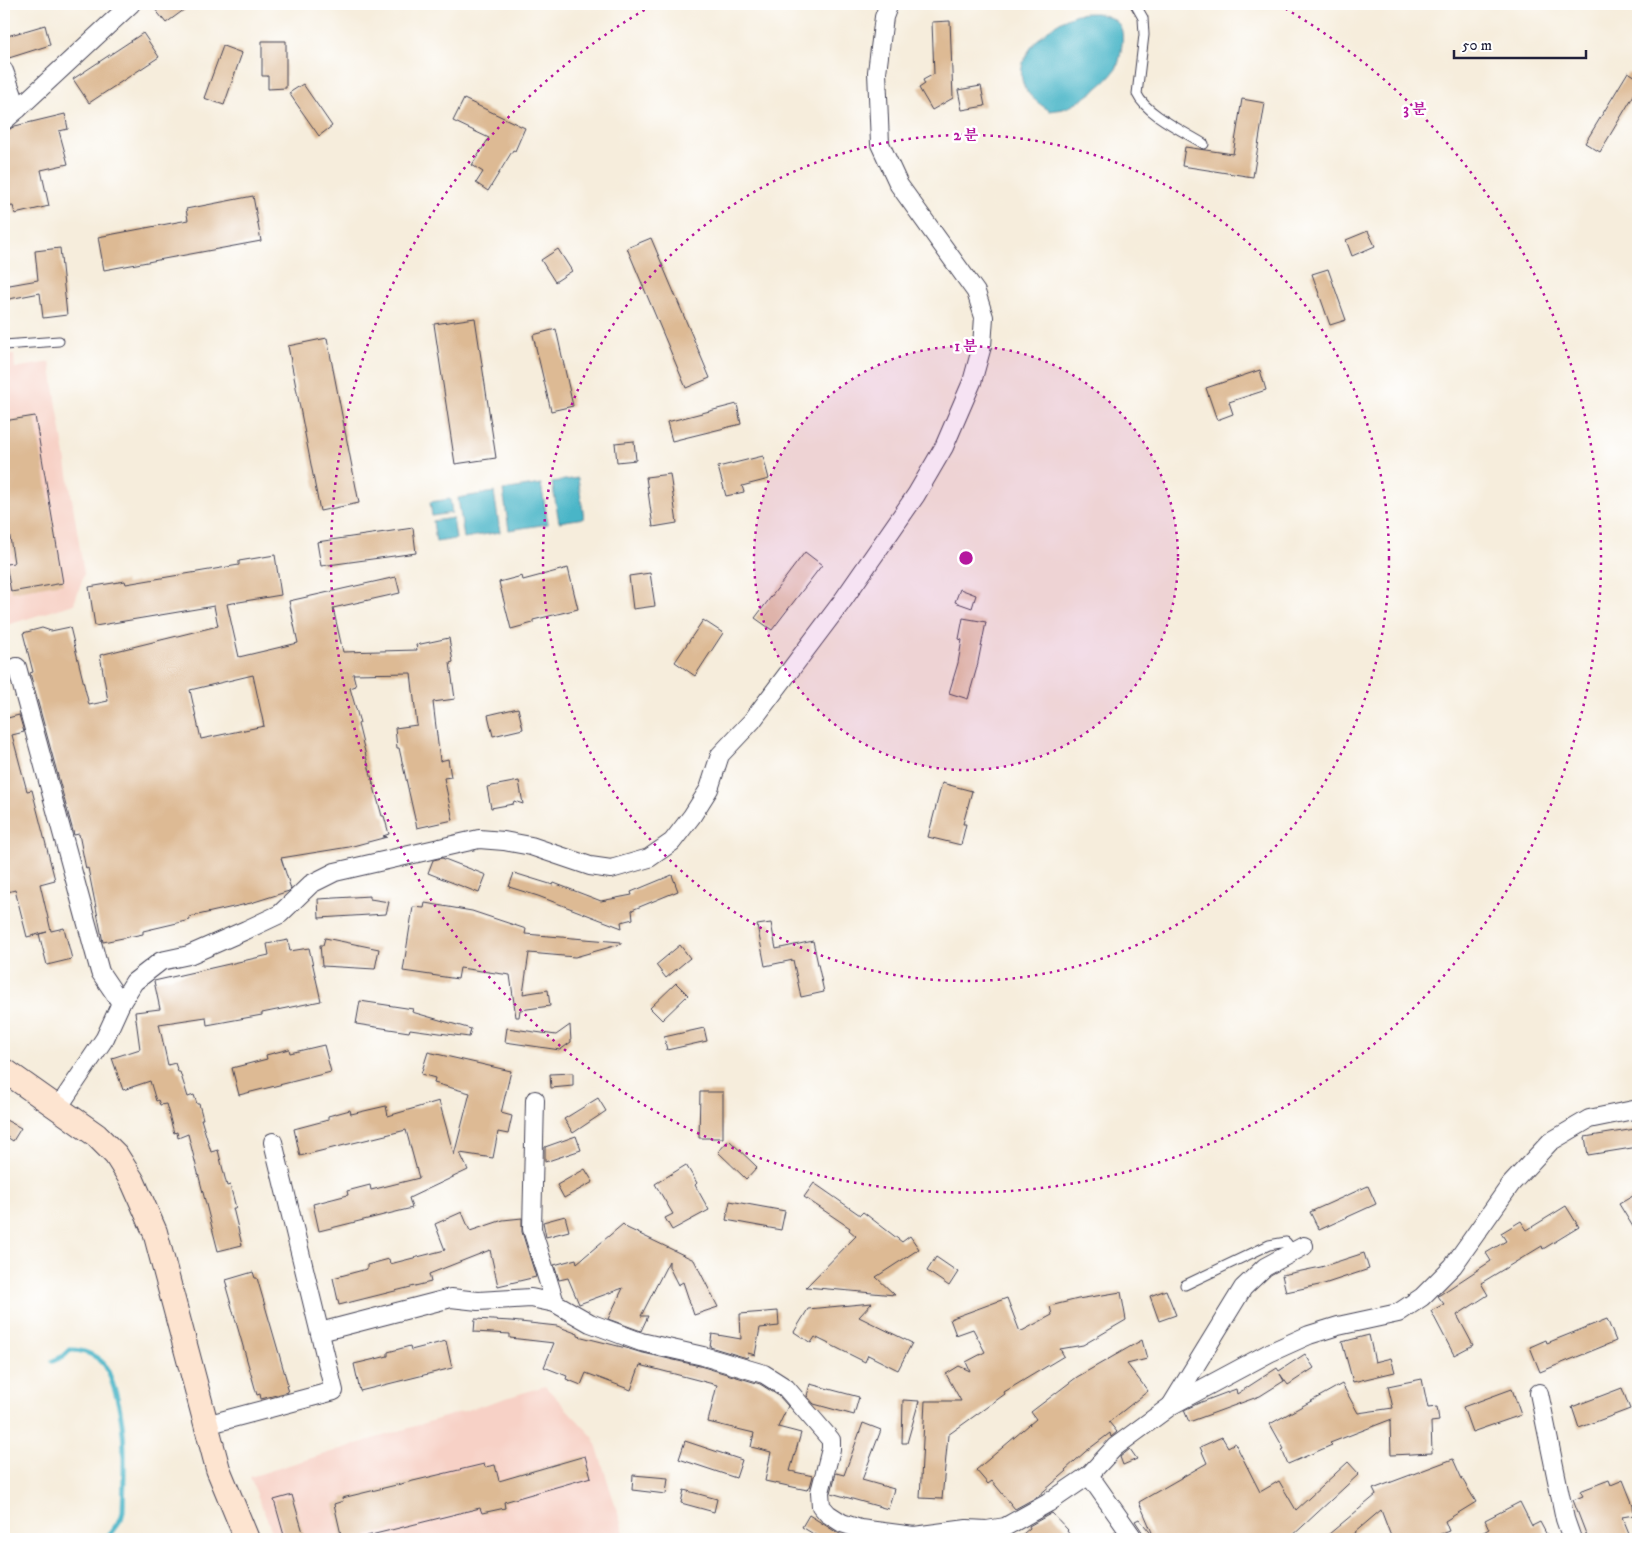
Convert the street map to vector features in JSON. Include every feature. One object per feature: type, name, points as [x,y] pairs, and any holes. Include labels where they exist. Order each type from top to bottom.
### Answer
[{"type":"street","points":[[4,121],[131,4]]},
{"type":"street","points":[[58,1108],[105,1038],[121,1003],[134,982],[161,961],[188,955],[280,914],[311,884],[334,872],[479,839],[531,846],[590,866],[611,869],[649,858],[672,842],[692,816],[708,789],[720,755],[752,721],[835,611],[916,495],[944,446],[969,390],[982,346],[984,317],[976,292],[899,185],[880,144],[877,72],[884,16],[889,4]]},
{"type":"street","points":[[4,71],[18,110]]},
{"type":"street","points":[[17,667],[100,972],[121,1003]]},
{"type":"street","points":[[4,1070],[96,1136],[116,1155],[133,1182],[155,1232],[218,1469],[247,1539]]},
{"type":"street","points":[[535,1100],[532,1229],[555,1302]]},
{"type":"street","points":[[320,1332],[451,1298],[478,1300],[531,1298],[555,1302],[590,1323],[641,1342],[703,1356],[764,1374],[786,1388],[831,1440],[831,1450],[820,1492],[821,1506],[828,1514],[842,1523],[860,1529],[913,1538],[967,1529],[1008,1533],[1089,1475],[1115,1447],[1172,1405],[1269,1353],[1309,1335],[1338,1326],[1398,1313],[1422,1297],[1453,1266],[1511,1184],[1550,1142],[1589,1119],[1638,1109]]},
{"type":"street","points":[[206,1425],[334,1391],[273,1142]]},
{"type":"street","points":[[1172,1405],[1243,1288],[1265,1267],[1299,1249]]},
{"type":"street","points":[[1538,1393],[1565,1519],[1572,1539]]},
{"type":"street","points":[[1089,1475],[1134,1539]]},
{"type":"lane","points":[[1135,4],[1143,18],[1144,35],[1137,94],[1141,102],[1150,111],[1204,144]]},
{"type":"lane","points":[[4,345],[59,341]]},
{"type":"lane","points":[[1184,1285],[1269,1245],[1286,1242],[1299,1249]]},
{"type":"shaded area","points":[[14,354],[15,368],[50,362],[84,574],[74,604],[4,626],[4,355]]},
{"type":"shaded area","points":[[545,1386],[594,1438],[626,1539],[275,1539],[250,1477]]},
{"type":"water","points":[[1096,13],[1113,19],[1122,31],[1120,59],[1117,67],[1102,85],[1079,102],[1064,109],[1050,111],[1039,104],[1025,88],[1022,76],[1023,64],[1028,53],[1035,42],[1045,33],[1067,18],[1077,14]]},
{"type":"water","points":[[578,478],[584,518],[559,522],[552,482]]},
{"type":"water","points":[[541,484],[548,524],[509,530],[503,490]]},
{"type":"water","points":[[494,492],[500,532],[464,538],[458,498]]},
{"type":"water","points":[[450,499],[452,513],[432,516],[430,502]]},
{"type":"water","points":[[453,518],[456,539],[436,542],[433,521]]},
{"type":"building","points":[[151,4],[192,4],[166,23]]},
{"type":"building","points":[[950,21],[953,98],[932,110],[919,88],[925,84],[923,80],[934,74],[932,22]]},
{"type":"building","points":[[45,25],[50,45],[9,58],[4,37]]},
{"type":"building","points":[[143,33],[159,57],[89,103],[73,79]]},
{"type":"building","points":[[262,41],[286,41],[286,88],[268,89],[268,76],[262,76]]},
{"type":"building","points":[[223,46],[242,53],[224,105],[204,98]]},
{"type":"building","points":[[1628,72],[1638,78],[1638,88],[1600,152],[1585,143]]},
{"type":"building","points":[[303,84],[332,126],[319,136],[289,93]]},
{"type":"building","points":[[981,86],[985,106],[962,110],[958,90]]},
{"type":"building","points":[[464,99],[525,128],[515,151],[513,150],[488,191],[476,183],[483,172],[472,165],[489,138],[453,121]]},
{"type":"building","points":[[1242,99],[1265,103],[1253,177],[1182,166],[1185,147],[1233,154]]},
{"type":"building","points":[[65,114],[68,129],[59,131],[68,164],[41,170],[49,206],[15,214],[13,206],[4,207],[4,131],[15,126]]},
{"type":"building","points":[[253,196],[261,241],[104,270],[98,237],[188,220],[186,209]]},
{"type":"building","points":[[1368,231],[1375,246],[1352,256],[1346,240]]},
{"type":"building","points":[[651,238],[710,378],[686,388],[627,248]]},
{"type":"building","points":[[60,248],[67,315],[43,318],[40,293],[4,300],[4,286],[38,280],[35,251]]},
{"type":"building","points":[[558,249],[572,271],[555,282],[541,260]]},
{"type":"building","points":[[1328,269],[1346,320],[1330,325],[1312,274]]},
{"type":"building","points":[[475,318],[496,458],[455,464],[434,324]]},
{"type":"building","points":[[556,329],[573,406],[551,411],[533,335]]},
{"type":"building","points":[[327,338],[359,503],[320,511],[288,346]]},
{"type":"building","points":[[1260,370],[1266,390],[1229,402],[1233,414],[1217,420],[1206,388]]},
{"type":"building","points":[[737,404],[741,424],[672,441],[667,422]]},
{"type":"building","points":[[35,416],[63,583],[11,592],[6,564],[14,563],[4,499],[4,421]]},
{"type":"building","points":[[634,441],[636,460],[617,462],[615,443]]},
{"type":"building","points":[[763,456],[769,479],[742,486],[744,492],[726,496],[718,467]]},
{"type":"building","points":[[670,474],[677,523],[653,527],[646,477]]},
{"type":"building","points":[[413,528],[416,553],[321,566],[317,542]]},
{"type":"building","points":[[805,552],[822,565],[772,630],[755,618]]},
{"type":"building","points":[[275,555],[281,595],[227,604],[239,657],[298,643],[289,601],[396,577],[400,593],[333,608],[343,652],[417,650],[416,645],[449,638],[453,662],[450,663],[455,699],[433,702],[440,761],[448,759],[451,777],[444,778],[453,820],[417,828],[399,748],[397,748],[395,728],[417,725],[411,673],[353,674],[356,686],[350,688],[360,723],[358,724],[371,776],[389,834],[383,836],[387,837],[349,847],[281,858],[291,889],[289,891],[251,903],[189,917],[190,920],[143,931],[143,934],[103,942],[88,868],[86,869],[79,834],[74,835],[30,673],[33,672],[23,633],[42,628],[51,631],[70,627],[89,705],[108,701],[100,655],[218,626],[214,606],[95,626],[89,587],[125,581],[126,584],[239,565],[239,561]],"holes":[[[253,675],[264,726],[201,739],[190,690]]]},
{"type":"building","points":[[568,568],[578,609],[533,620],[533,623],[511,629],[499,582],[522,576],[523,580]]},
{"type":"building","points":[[650,573],[655,606],[633,609],[629,576]]},
{"type":"building","points":[[960,589],[976,595],[972,608],[955,602]]},
{"type":"building","points":[[963,618],[986,622],[968,699],[949,693],[958,663],[962,640],[959,639]]},
{"type":"building","points":[[703,620],[723,633],[695,676],[675,662]]},
{"type":"building","points":[[518,708],[523,729],[493,736],[488,715]]},
{"type":"building","points":[[19,715],[24,732],[12,735],[27,791],[32,790],[55,880],[40,884],[51,931],[64,928],[72,959],[47,965],[39,934],[27,937],[15,890],[4,893],[4,719]]},
{"type":"building","points":[[519,781],[523,804],[514,801],[513,804],[491,808],[487,787]]},
{"type":"building","points":[[942,783],[972,791],[963,824],[966,824],[961,845],[928,837]]},
{"type":"building","points":[[442,858],[486,875],[479,893],[428,873],[433,860]]},
{"type":"building","points":[[514,873],[553,885],[554,883],[601,901],[632,895],[631,892],[672,875],[678,891],[632,910],[633,919],[621,922],[622,928],[509,887]]},
{"type":"building","points":[[370,896],[370,899],[389,902],[386,914],[319,918],[318,899]]},
{"type":"building","points":[[425,903],[472,911],[526,929],[525,934],[621,942],[621,944],[575,957],[529,953],[523,994],[548,990],[550,1006],[520,1010],[519,1017],[516,1017],[510,975],[460,968],[458,979],[403,971],[413,907],[424,908]]},
{"type":"building","points":[[771,923],[776,949],[813,941],[824,992],[801,997],[793,960],[765,966],[757,925]]},
{"type":"building","points":[[325,938],[379,949],[375,969],[322,966],[320,945],[323,945]]},
{"type":"building","points":[[288,940],[290,951],[309,948],[321,1001],[262,1013],[262,1015],[207,1025],[206,1017],[159,1024],[168,1065],[175,1063],[188,1097],[194,1095],[197,1104],[199,1104],[203,1119],[201,1119],[211,1152],[218,1150],[227,1186],[230,1185],[236,1208],[233,1208],[242,1245],[218,1251],[188,1134],[178,1138],[177,1132],[174,1133],[166,1104],[160,1105],[158,1100],[156,1101],[150,1081],[123,1090],[112,1058],[140,1049],[135,1012],[160,1009],[154,981],[269,955],[267,944]]},
{"type":"building","points":[[680,945],[690,958],[666,978],[656,965]]},
{"type":"building","points":[[676,983],[688,995],[662,1020],[650,1008]]},
{"type":"building","points":[[360,1001],[413,1009],[412,1012],[471,1029],[469,1037],[410,1029],[409,1032],[356,1024]]},
{"type":"building","points":[[570,1025],[571,1042],[560,1050],[505,1042],[507,1028],[556,1035]]},
{"type":"building","points":[[704,1028],[707,1041],[667,1050],[664,1037]]},
{"type":"building","points":[[324,1045],[331,1072],[239,1095],[232,1068],[267,1059],[266,1055],[289,1049],[290,1053]]},
{"type":"building","points":[[428,1052],[511,1071],[501,1113],[512,1116],[508,1134],[498,1132],[493,1158],[460,1153],[468,1170],[409,1198],[412,1208],[319,1231],[313,1204],[348,1195],[347,1191],[370,1185],[371,1190],[419,1178],[406,1130],[300,1156],[294,1129],[328,1120],[328,1116],[350,1110],[351,1114],[386,1106],[388,1116],[439,1101],[454,1155],[470,1093],[434,1083],[435,1078],[421,1074]]},
{"type":"building","points":[[573,1073],[573,1086],[551,1088],[550,1074]]},
{"type":"building","points":[[700,1092],[723,1092],[723,1138],[699,1138]]},
{"type":"building","points":[[598,1098],[606,1111],[573,1133],[564,1119]]},
{"type":"building","points":[[4,1119],[21,1128],[13,1141],[4,1135]]},
{"type":"building","points":[[1635,1129],[1638,1147],[1588,1155],[1585,1137]]},
{"type":"building","points":[[576,1136],[581,1150],[545,1162],[545,1147]]},
{"type":"building","points":[[729,1140],[757,1167],[746,1179],[718,1152]]},
{"type":"building","points":[[686,1165],[697,1183],[695,1185],[709,1210],[672,1230],[665,1218],[673,1214],[655,1184]]},
{"type":"building","points":[[585,1169],[593,1182],[564,1198],[557,1185]]},
{"type":"building","points":[[814,1183],[860,1215],[863,1212],[902,1242],[910,1236],[919,1249],[876,1277],[895,1295],[806,1287],[856,1236],[849,1230],[850,1228],[804,1197]]},
{"type":"building","points":[[1368,1186],[1376,1204],[1319,1230],[1310,1212]]},
{"type":"building","points":[[1638,1193],[1638,1235],[1619,1204]]},
{"type":"building","points":[[730,1201],[785,1211],[781,1230],[726,1220]]},
{"type":"building","points":[[1566,1206],[1579,1227],[1543,1249],[1542,1246],[1481,1283],[1488,1295],[1457,1315],[1473,1345],[1454,1355],[1431,1311],[1444,1304],[1438,1296],[1491,1261],[1486,1253],[1506,1241],[1501,1233],[1521,1221],[1527,1230]]},
{"type":"building","points":[[462,1212],[470,1231],[503,1220],[522,1218],[522,1232],[536,1277],[498,1286],[490,1250],[429,1274],[431,1282],[339,1305],[333,1278],[367,1269],[367,1265],[389,1259],[390,1264],[445,1250],[435,1224]]},
{"type":"building","points":[[565,1216],[569,1231],[546,1237],[543,1222]]},
{"type":"building","points":[[623,1224],[627,1228],[694,1260],[718,1307],[694,1315],[683,1282],[678,1285],[669,1267],[669,1261],[641,1316],[648,1316],[641,1331],[608,1319],[623,1288],[579,1304],[568,1278],[559,1280],[554,1265],[576,1259],[577,1263]]},
{"type":"building","points":[[1364,1253],[1369,1269],[1324,1284],[1286,1292],[1282,1275],[1321,1267]]},
{"type":"building","points":[[936,1257],[958,1272],[949,1286],[927,1271]]},
{"type":"building","points":[[253,1272],[255,1278],[257,1278],[288,1385],[286,1386],[288,1392],[261,1399],[260,1394],[257,1395],[226,1287],[228,1286],[226,1280]]},
{"type":"building","points":[[1166,1290],[1176,1315],[1159,1321],[1150,1296]]},
{"type":"building","points":[[1121,1292],[1126,1320],[1083,1345],[1060,1349],[1064,1356],[1004,1392],[1005,1394],[948,1435],[942,1499],[920,1498],[925,1401],[961,1401],[946,1374],[959,1366],[970,1371],[966,1362],[985,1352],[973,1329],[956,1335],[950,1319],[1007,1298],[1020,1332],[1052,1315],[1050,1306]]},
{"type":"building","points":[[872,1303],[859,1317],[912,1343],[898,1370],[868,1355],[865,1362],[815,1337],[811,1343],[794,1332],[808,1309]]},
{"type":"building","points":[[778,1311],[779,1326],[760,1328],[755,1355],[748,1353],[747,1358],[710,1347],[712,1334],[741,1339],[740,1314]]},
{"type":"building","points":[[475,1319],[557,1326],[578,1334],[578,1336],[700,1366],[760,1384],[779,1396],[788,1406],[778,1427],[801,1433],[790,1471],[813,1476],[810,1487],[807,1490],[765,1481],[771,1452],[751,1447],[754,1433],[708,1422],[717,1385],[640,1365],[631,1390],[586,1373],[581,1385],[566,1379],[567,1376],[544,1367],[554,1343],[510,1338],[510,1334],[474,1332]]},
{"type":"building","points":[[1607,1319],[1616,1341],[1540,1372],[1530,1347],[1546,1340],[1547,1343]]},
{"type":"building","points":[[1369,1335],[1375,1362],[1391,1358],[1395,1372],[1353,1382],[1342,1342]]},
{"type":"building","points":[[1142,1340],[1147,1359],[1127,1364],[1148,1391],[1109,1422],[1117,1432],[1111,1437],[1110,1433],[1085,1452],[1065,1470],[1067,1471],[1037,1497],[1015,1509],[992,1481],[988,1484],[976,1470],[1036,1419],[1031,1412],[1077,1377]]},
{"type":"building","points":[[446,1341],[452,1368],[360,1391],[354,1364],[388,1356],[388,1352],[410,1346],[411,1350]]},
{"type":"building","points":[[1305,1354],[1314,1368],[1288,1385],[1280,1374],[1284,1381],[1260,1396],[1189,1422],[1184,1410],[1236,1389],[1237,1394],[1277,1368],[1279,1371]]},
{"type":"building","points":[[1422,1379],[1428,1408],[1437,1407],[1439,1421],[1431,1422],[1432,1453],[1391,1455],[1390,1422],[1392,1419],[1330,1443],[1332,1445],[1288,1464],[1282,1450],[1284,1449],[1270,1424],[1342,1384],[1358,1413],[1393,1408],[1388,1386]]},
{"type":"building","points":[[810,1384],[859,1397],[854,1415],[814,1404],[807,1396]]},
{"type":"building","points":[[1622,1388],[1630,1409],[1579,1428],[1572,1407]]},
{"type":"building","points":[[1512,1389],[1521,1415],[1472,1432],[1463,1407]]},
{"type":"building","points":[[903,1400],[919,1401],[907,1443],[902,1443]]},
{"type":"building","points":[[863,1423],[881,1430],[862,1480],[894,1489],[888,1509],[831,1493],[836,1473],[844,1475]]},
{"type":"building","points":[[1222,1437],[1228,1447],[1235,1443],[1260,1492],[1279,1481],[1296,1510],[1348,1462],[1359,1474],[1289,1539],[1144,1539],[1143,1533],[1135,1521],[1139,1519],[1154,1537],[1139,1502],[1207,1463],[1200,1447]]},
{"type":"building","points":[[685,1441],[742,1460],[736,1478],[679,1459]]},
{"type":"building","points":[[1130,1449],[1137,1459],[1123,1465],[1120,1457]]},
{"type":"building","points":[[585,1456],[591,1477],[504,1502],[505,1508],[482,1513],[480,1508],[367,1536],[368,1539],[342,1539],[334,1504],[343,1501],[342,1498],[484,1464],[485,1467],[495,1465],[499,1481]]},
{"type":"building","points":[[1453,1459],[1476,1502],[1445,1521],[1449,1531],[1427,1539],[1392,1539],[1381,1510],[1347,1539],[1323,1539],[1376,1495],[1373,1489]]},
{"type":"building","points":[[633,1475],[668,1478],[666,1494],[632,1490]]},
{"type":"building","points":[[1609,1480],[1611,1485],[1623,1480],[1633,1505],[1634,1515],[1622,1517],[1631,1539],[1588,1539],[1573,1500],[1583,1496],[1580,1491]]},
{"type":"building","points":[[684,1490],[717,1499],[714,1512],[681,1503]]},
{"type":"building","points":[[292,1495],[305,1539],[285,1539],[274,1500]]},
{"type":"building","points":[[1520,1502],[1532,1526],[1540,1522],[1549,1539],[1471,1539],[1489,1529],[1485,1520]]},
{"type":"building","points":[[1052,1513],[1068,1530],[1073,1539],[1017,1539],[1030,1528],[1029,1526]]},
{"type":"building","points":[[809,1515],[850,1539],[822,1539],[802,1527]]},
{"type":"building","points":[[1116,1532],[1121,1539],[1105,1539]]},
{"type":"waterway","points":[[53,1361],[64,1356],[70,1350],[79,1350],[93,1355],[107,1368],[117,1398],[121,1413],[124,1446],[123,1512],[121,1519],[106,1539]]}]
